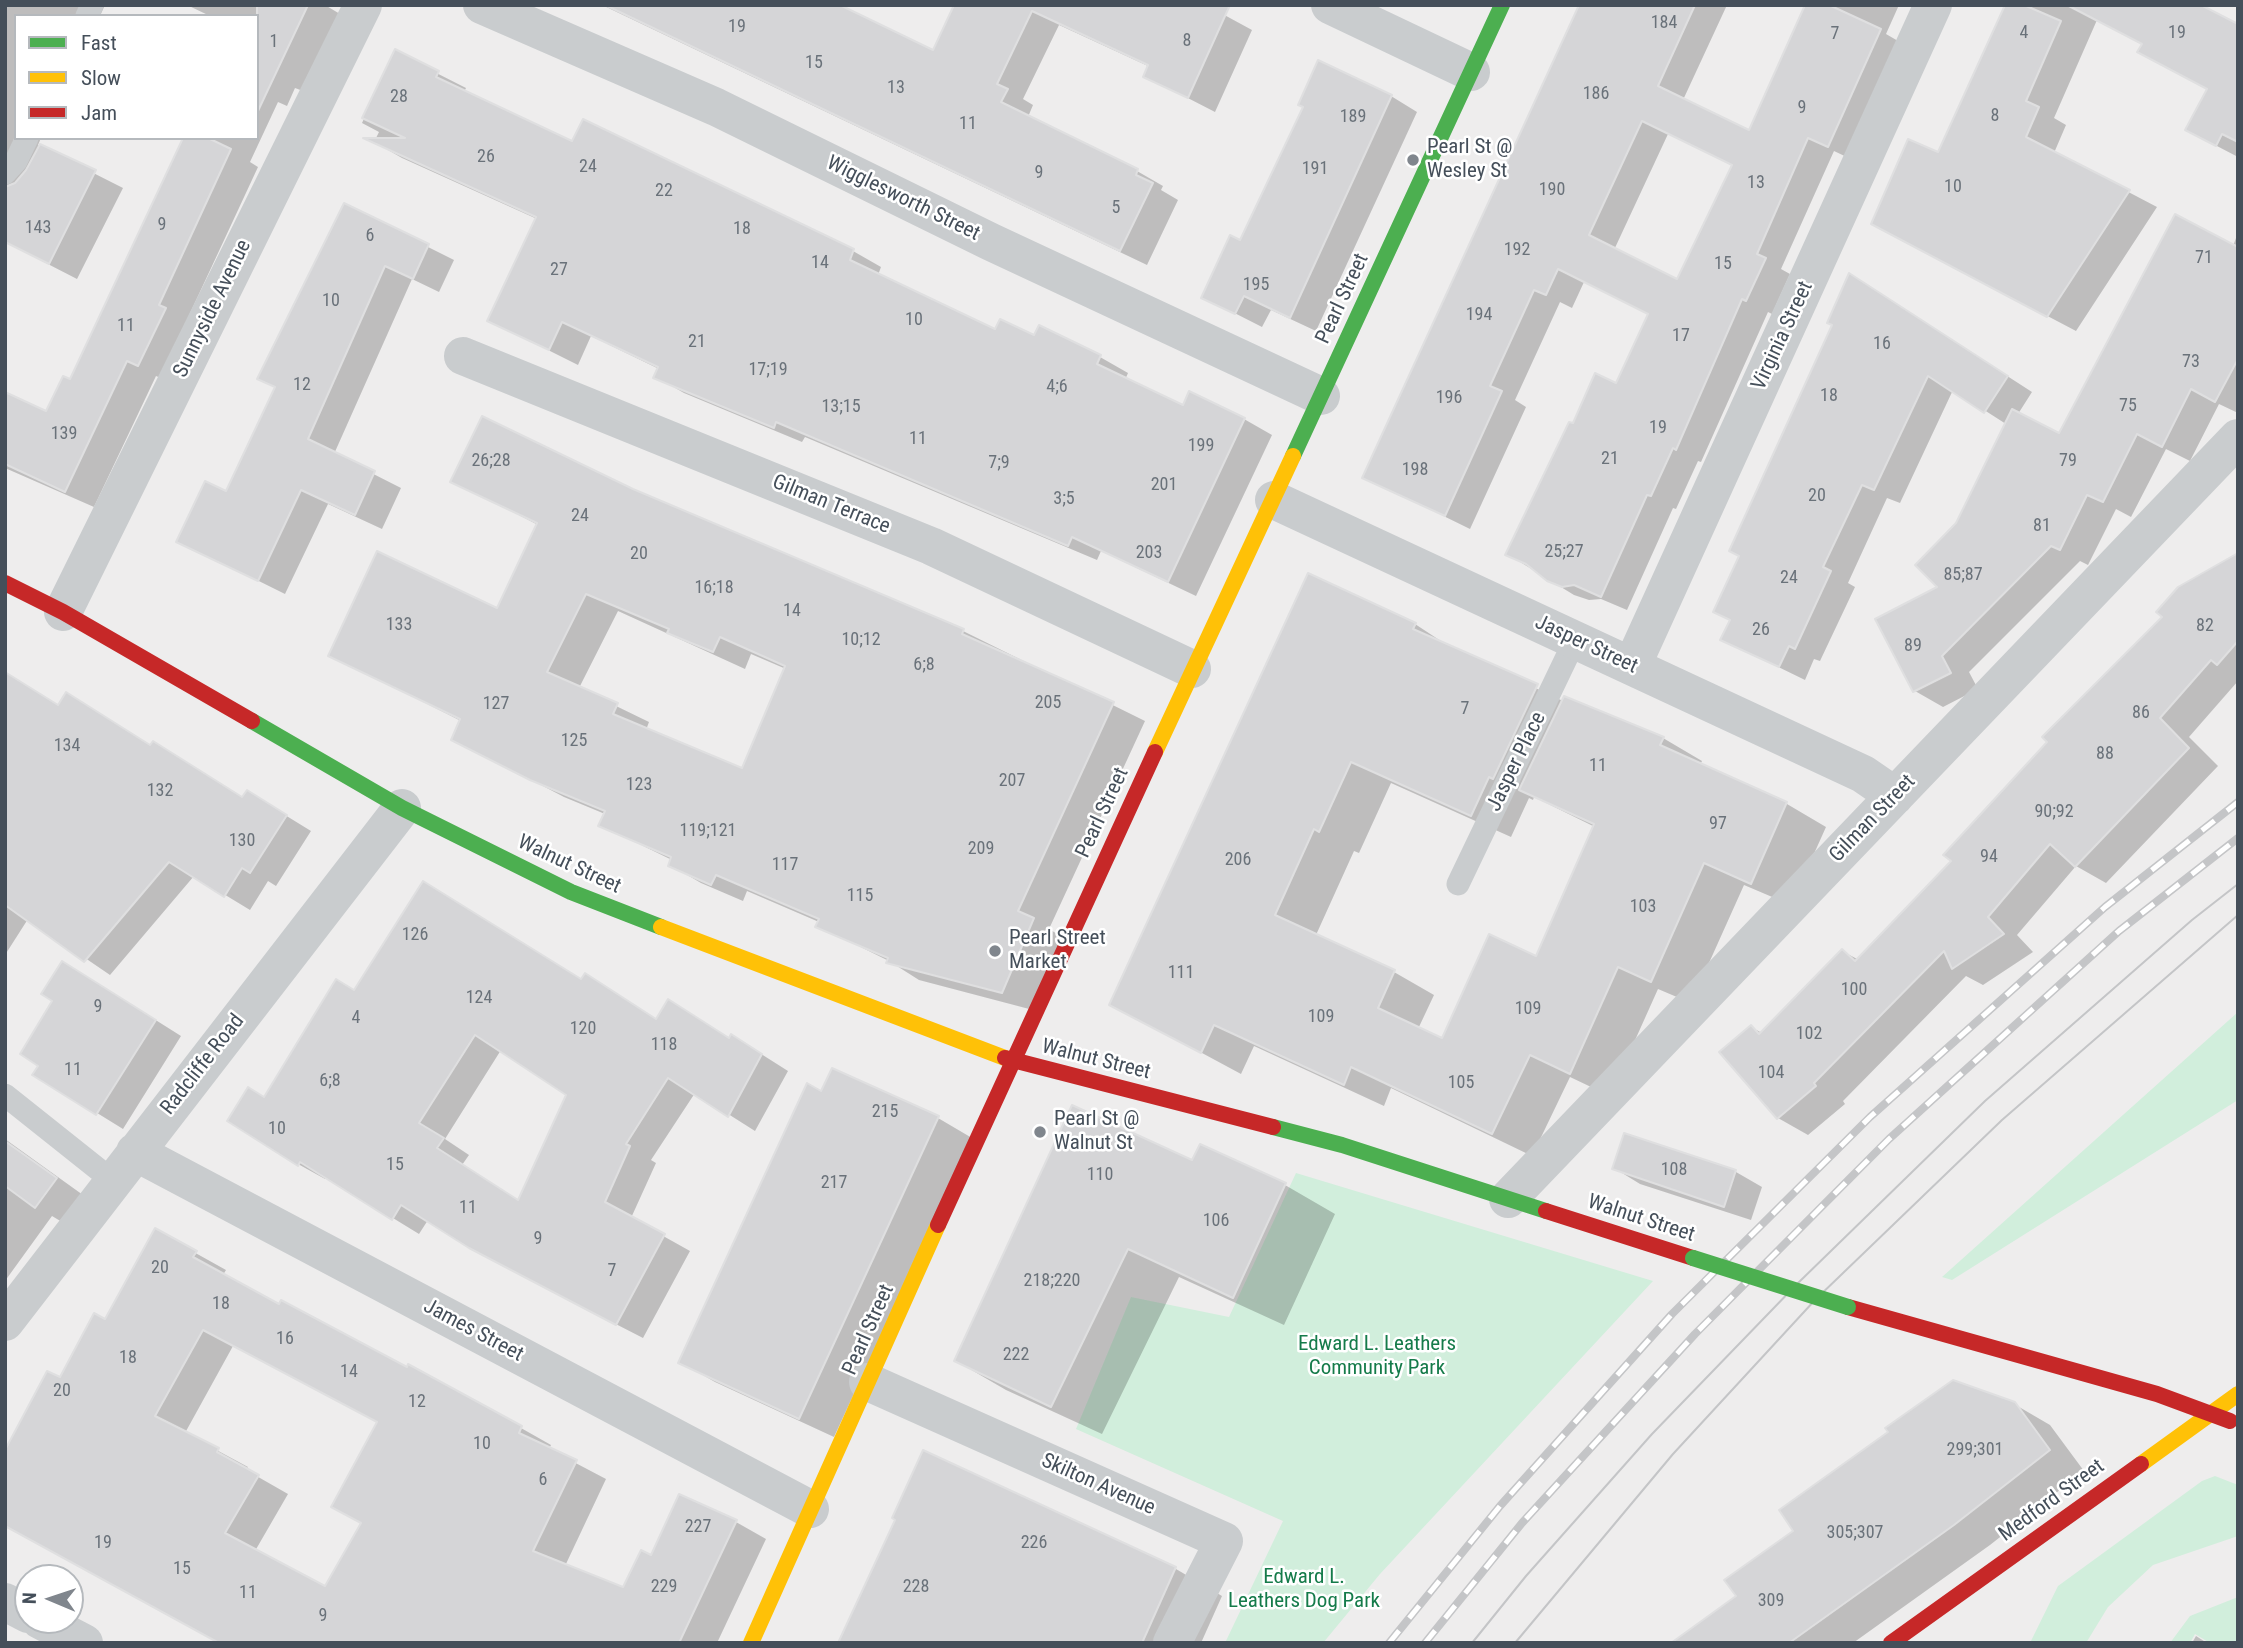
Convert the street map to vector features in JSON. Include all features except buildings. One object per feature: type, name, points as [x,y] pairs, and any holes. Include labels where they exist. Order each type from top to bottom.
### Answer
[{"type":"street","name":"Sunnyside Avenue","points":[[62,612],[363,5]]},
{"type":"street","name":"Wigglesworth Street","points":[[482,5],[716,107],[991,242],[1321,396]]},
{"type":"street","points":[[1331,5],[1471,72]]},
{"type":"street","name":"Pearl Street","points":[[751,1643],[1012,1060],[1502,5]]},
{"type":"street","name":"Virginia Street","points":[[1633,666],[1933,5]]},
{"type":"street","name":"Gilman Terrace","points":[[463,356],[931,546],[1192,669]]},
{"type":"street","name":"Gilman Street","points":[[1508,1199],[2238,438]]},
{"type":"street","name":"Jasper Street","points":[[1274,500],[1863,774],[1895,796]]},
{"type":"street","name":"Walnut Street","points":[[5,583],[62,612],[402,808],[570,892],[1012,1060],[1342,1145],[1848,1307],[2212,1412],[2238,1426]]},
{"type":"street","name":"Radcliffe Road","points":[[5,1322],[402,808]]},
{"type":"street","name":"James Street","points":[[124,1167],[810,1509]]},
{"type":"street","name":"Skilton Avenue","points":[[868,1382],[1224,1541],[1172,1643]]},
{"type":"street","name":"Medford Street","points":[[1891,1643],[2238,1394]]},
{"type":"street","points":[[67,1634],[84,1643]]},
{"type":"lane","points":[[5,173],[16,161],[26,140]]},
{"type":"lane","name":"Jasper Place","points":[[1458,884],[1575,640]]},
{"type":"lane","points":[[5,1095],[124,1167]]},
{"type":"green space","points":[[2238,1012],[2238,1100],[1952,1280],[1942,1277]]},
{"type":"green space","name":"Edward L. Leathers Community Park","points":[[1296,1173],[1653,1281],[1380,1574],[1323,1643],[1225,1643],[1283,1521],[1076,1429],[1131,1297],[1229,1317]]},
{"type":"green space","points":[[2215,1476],[2238,1485],[2238,1536],[2153,1565],[2108,1607],[2086,1643],[2030,1643],[2058,1586],[2202,1481]]},
{"type":"green space","points":[[2238,1597],[2238,1643],[2210,1643],[2195,1634],[2190,1643],[2170,1643],[2190,1616]]},
{"type":"tram line","points":[[1472,1643],[1526,1576],[1652,1434],[1797,1284],[1985,1101],[2192,920],[2238,884]]},
{"type":"tram line","points":[[1515,1643],[1673,1454],[1815,1300],[2002,1120],[2238,915]]},
{"type":"railway","points":[[1389,1643],[1500,1506],[1672,1314],[1870,1117],[2105,907],[2238,802]]},
{"type":"railway","points":[[1425,1643],[1522,1523],[1695,1334],[1889,1139],[2119,931],[2238,838]]},
{"type":"traffic: fast","points":[[1293,456],[1502,5]]},
{"type":"traffic: fast","points":[[252,721],[402,808],[571,892],[661,927]]},
{"type":"traffic: fast","points":[[1273,1127],[1342,1145],[1546,1211]]},
{"type":"traffic: fast","points":[[1693,1258],[1848,1307]]},
{"type":"traffic: slow","points":[[1155,752],[1293,456]]},
{"type":"traffic: slow","points":[[661,927],[1005,1058]]},
{"type":"traffic: slow","points":[[751,1643],[938,1225]]},
{"type":"traffic: slow","points":[[2141,1464],[2238,1394]]},
{"type":"traffic: jam","points":[[5,583],[63,612],[252,721]]},
{"type":"traffic: jam","points":[[938,1225],[1155,752]]},
{"type":"traffic: jam","points":[[1005,1058],[1273,1127]]},
{"type":"traffic: jam","points":[[1546,1211],[1693,1258]]},
{"type":"traffic: jam","points":[[1848,1307],[2157,1394],[2230,1421]]},
{"type":"traffic: jam","points":[[1891,1643],[2141,1464]]},
{"type":"place","name":"Pearl St @ Wesley St","points":[[1413,160]]},
{"type":"place","name":"Pearl Street Market","points":[[995,951]]},
{"type":"place","name":"Pearl St @ Walnut St","points":[[1040,1132]]},
{"type":"park label","name":"Edward L. Leathers Dog Park","points":[[1304,1590]]}]
